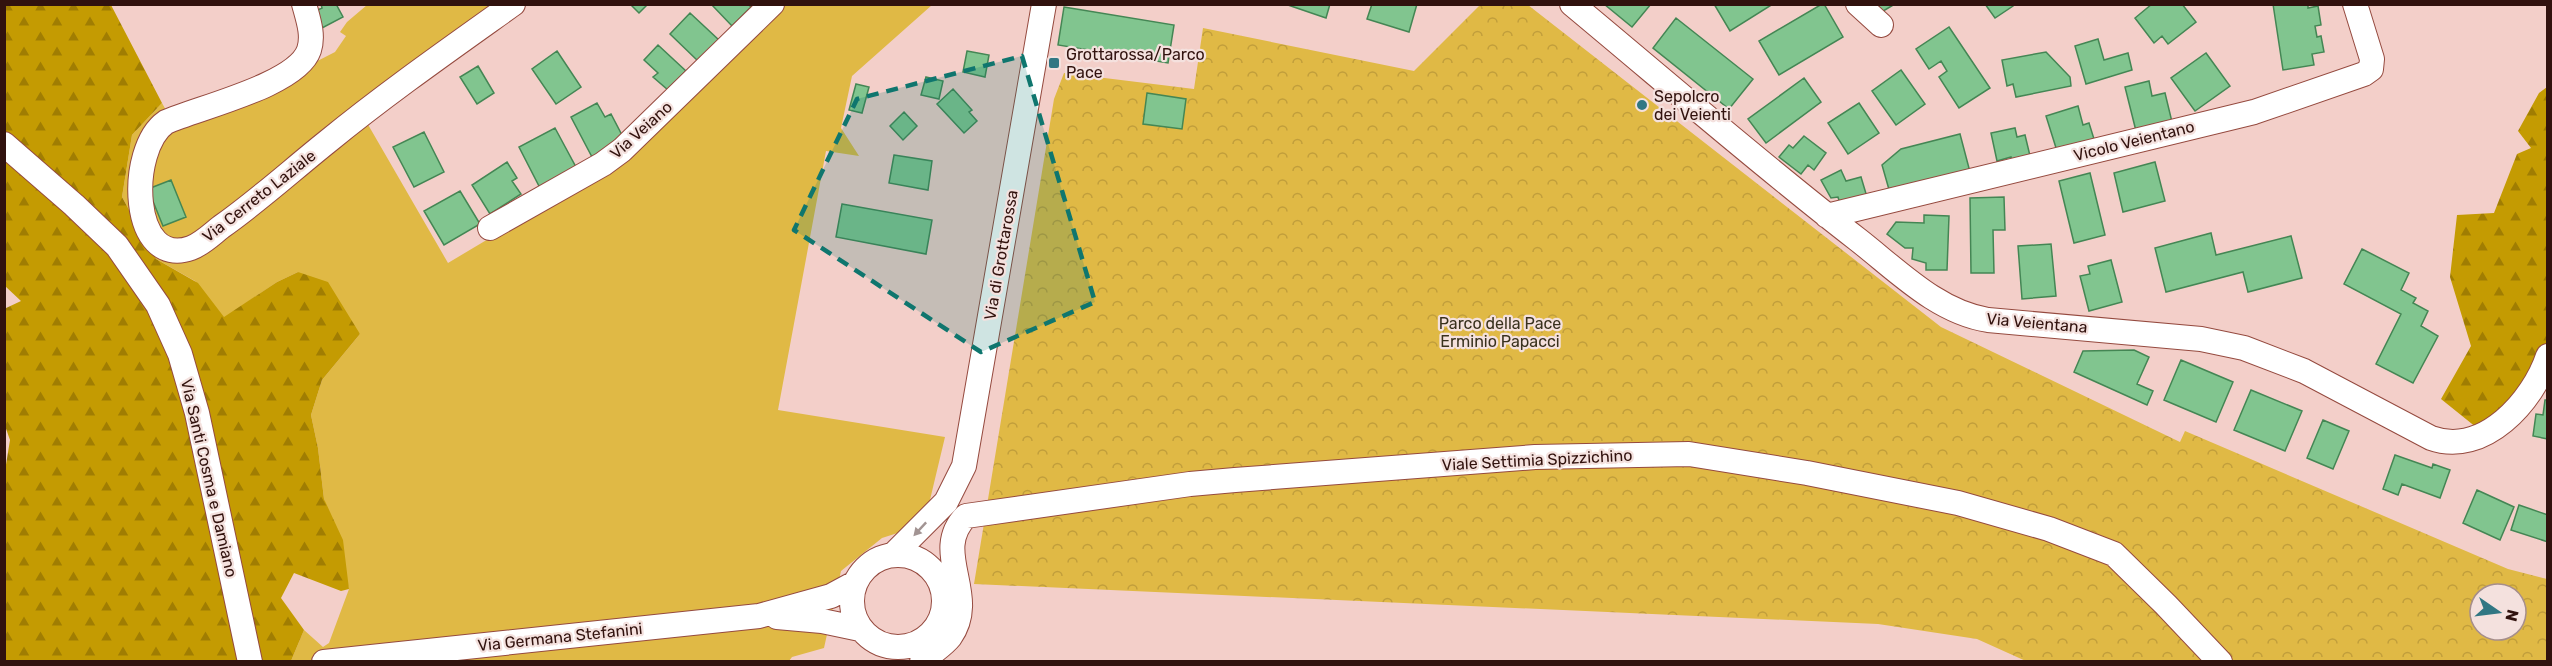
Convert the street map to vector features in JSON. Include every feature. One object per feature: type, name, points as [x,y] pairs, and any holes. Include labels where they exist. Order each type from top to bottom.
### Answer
[{"type":"street","name":"Via Cerreto Laziale","points":[[304,4],[310,28],[310,47],[304,59],[294,69],[271,82],[166,122],[155,133],[141,170],[139,196],[150,230],[163,245],[180,250],[196,246],[369,108],[513,4]]},
{"type":"street","name":"Via Veiano","points":[[490,228],[603,164],[622,150],[772,4]]},
{"type":"street","name":"Via di Grottarossa","points":[[893,555],[946,502],[964,466],[1044,4]]},
{"type":"street","name":"Via Veientana","points":[[1572,4],[1827,216],[1930,296],[1961,314],[1988,320],[2201,339],[2234,345],[2286,362],[2441,441],[2471,439],[2511,414],[2536,386],[2547,356]]},
{"type":"street","points":[[1858,4],[1881,25]]},
{"type":"street","name":"Vicolo Veientano","points":[[1827,216],[2253,112],[2364,74],[2371,69],[2372,59],[2355,4]]},
{"type":"street","name":"Via Santi Cosma e Damiano","points":[[4,144],[117,246],[158,304],[180,354],[197,413],[250,662]]},
{"type":"street","name":"Viale Settimia Spizzichino","points":[[917,655],[951,636],[957,623],[961,606],[960,589],[953,565],[952,551],[958,526],[966,516],[1235,480],[1535,458],[1689,454],[1807,473],[1958,503],[2049,529],[2114,554],[2220,662]]},
{"type":"street","name":"Via di Grottarossa","points":[[940,583],[946,502]]},
{"type":"street","points":[[885,556],[908,556],[921,561],[929,567],[940,583],[944,603],[939,622],[917,655],[896,648],[870,644],[855,622],[851,598],[855,583],[871,563],[885,556]]},
{"type":"street","name":"Via Germana Stefanini","points":[[324,662],[759,616],[831,596],[855,583]]},
{"type":"street","name":"Via Germana Stefanini","points":[[759,616],[822,621],[870,644]]},
{"type":"highlighted area","points":[[1022,56],[1095,302],[981,352],[794,230],[857,99]]},
{"type":"green space","points":[[5,5],[111,5],[162,103],[132,135],[122,197],[156,259],[198,283],[224,317],[277,282],[298,272],[328,282],[360,334],[322,380],[311,415],[318,448],[324,499],[343,540],[349,589],[341,591],[294,573],[281,598],[304,630],[291,661],[5,661],[4,477],[10,440],[4,423],[4,309],[21,301],[5,286]]},
{"type":"green space","points":[[367,5],[502,5],[359,109],[448,263],[637,150],[784,5],[932,5],[852,76],[841,128],[859,156],[826,151],[778,410],[945,437],[929,504],[910,529],[882,538],[841,571],[824,648],[792,657],[789,661],[291,661],[304,630],[323,647],[329,643],[349,589],[324,499],[318,448],[311,415],[322,380],[360,334],[298,272],[277,282],[224,318],[195,281],[156,259],[122,197],[132,135],[162,103],[173,123],[224,109],[335,52],[346,36],[340,32],[347,22]]},
{"type":"green space","name":"Parco della Pace Erminio Papacci","points":[[1480,5],[1528,5],[1941,327],[2180,442],[2185,431],[2508,569],[2547,579],[2548,661],[2028,662],[1977,639],[1878,624],[974,584],[1054,99],[1064,73],[1194,89],[1203,28],[1414,71]]},
{"type":"green space","points":[[2547,87],[2547,346],[2487,436],[2441,399],[2471,346],[2450,277],[2457,215],[2494,213],[2517,154],[2531,148],[2518,131],[2539,93]]},
{"type":"building","points":[[321,4],[336,4],[343,17],[322,28],[313,12],[322,8]]},
{"type":"building","points":[[630,4],[648,4],[639,13]]},
{"type":"building","points":[[711,4],[748,4],[751,7],[732,26]]},
{"type":"building","points":[[1285,4],[1330,4],[1326,18]]},
{"type":"building","points":[[1372,4],[1417,4],[1409,32],[1367,19]]},
{"type":"building","points":[[1604,4],[1651,4],[1632,27]]},
{"type":"building","points":[[1714,4],[1773,4],[1730,31]]},
{"type":"building","points":[[1822,4],[1843,37],[1779,75],[1759,41]]},
{"type":"building","points":[[1875,4],[1895,4],[1880,13]]},
{"type":"building","points":[[1985,4],[2012,4],[2013,6],[1995,18]]},
{"type":"building","points":[[2152,4],[2182,4],[2196,22],[2168,44],[2162,36],[2154,43],[2135,18]]},
{"type":"building","points":[[2273,4],[2308,4],[2308,8],[2318,6],[2321,25],[2315,26],[2317,37],[2321,36],[2324,52],[2312,54],[2314,65],[2283,70]]},
{"type":"building","points":[[1064,7],[1174,25],[1168,63],[1058,45]]},
{"type":"building","points":[[690,13],[720,41],[699,62],[670,34]]},
{"type":"building","points":[[1676,18],[1753,79],[1729,109],[1653,48]]},
{"type":"building","points":[[1949,27],[1990,88],[1959,108],[1939,77],[1947,71],[1941,61],[1929,69],[1916,49]]},
{"type":"building","points":[[2098,39],[2104,60],[2128,53],[2132,70],[2086,84],[2075,46]]},
{"type":"building","points":[[658,45],[686,71],[668,90],[653,77],[658,73],[644,60]]},
{"type":"building","points":[[557,51],[581,87],[556,104],[532,69]]},
{"type":"building","points":[[967,51],[989,55],[985,77],[963,72]]},
{"type":"building","points":[[2046,52],[2070,77],[2071,86],[2016,97],[2013,84],[2007,86],[2002,60]]},
{"type":"building","points":[[2206,53],[2230,86],[2195,111],[2171,78]]},
{"type":"building","points":[[478,66],[494,93],[477,104],[460,77]]},
{"type":"building","points":[[1901,70],[1925,104],[1896,125],[1872,91]]},
{"type":"building","points":[[926,77],[943,81],[939,99],[921,95]]},
{"type":"building","points":[[1804,78],[1821,102],[1766,143],[1748,119]]},
{"type":"building","points":[[2149,81],[2152,96],[2165,93],[2172,122],[2136,131],[2125,87]]},
{"type":"building","points":[[856,84],[869,87],[862,113],[849,110]]},
{"type":"building","points":[[953,89],[972,110],[969,112],[977,121],[964,133],[937,104]]},
{"type":"building","points":[[1147,93],[1186,99],[1182,129],[1143,124]]},
{"type":"building","points":[[597,103],[605,117],[611,114],[624,139],[592,157],[571,117]]},
{"type":"building","points":[[1859,103],[1879,133],[1848,154],[1828,123]]},
{"type":"building","points":[[2078,106],[2083,125],[2089,123],[2094,139],[2057,151],[2046,116]]},
{"type":"building","points":[[904,112],[917,126],[903,140],[890,126]]},
{"type":"building","points":[[555,128],[577,169],[540,188],[519,147]]},
{"type":"building","points":[[2015,128],[2017,137],[2025,135],[2031,160],[2013,164],[2011,157],[1997,161],[1991,133]]},
{"type":"building","points":[[424,132],[444,172],[414,187],[393,147]]},
{"type":"building","points":[[1960,134],[1970,172],[1890,193],[1882,165],[1901,149]]},
{"type":"building","points":[[1804,136],[1826,153],[1814,170],[1808,165],[1801,174],[1779,157],[1789,145],[1793,148]]},
{"type":"building","points":[[894,155],[932,161],[928,190],[889,183]]},
{"type":"building","points":[[507,162],[517,178],[512,181],[521,194],[490,214],[472,185]]},
{"type":"building","points":[[2155,162],[2165,201],[2123,212],[2114,173]]},
{"type":"building","points":[[1841,170],[1846,181],[1861,177],[1867,197],[1840,204],[1838,197],[1831,198],[1821,180]]},
{"type":"building","points":[[2090,173],[2105,235],[2074,243],[2059,181]]},
{"type":"building","points":[[171,180],[186,217],[163,226],[148,189]]},
{"type":"building","points":[[460,191],[480,224],[444,245],[424,211]]},
{"type":"building","points":[[2004,197],[2005,230],[1993,230],[1994,273],[1971,273],[1970,198]]},
{"type":"building","points":[[842,204],[932,220],[926,254],[836,237]]},
{"type":"building","points":[[1924,215],[1949,216],[1947,270],[1926,270],[1926,263],[1912,259],[1913,248],[1905,248],[1887,234],[1896,222],[1924,223]]},
{"type":"building","points":[[2211,233],[2216,255],[2291,236],[2302,278],[2248,292],[2243,272],[2166,292],[2155,248]]},
{"type":"building","points":[[2051,244],[2056,296],[2022,299],[2018,246]]},
{"type":"building","points":[[2362,249],[2409,273],[2401,290],[2416,298],[2413,303],[2428,311],[2421,326],[2438,336],[2413,383],[2376,364],[2401,314],[2344,284]]},
{"type":"building","points":[[2111,260],[2122,302],[2089,311],[2080,276],[2090,274],[2088,266]]},
{"type":"building","points":[[2134,350],[2149,357],[2137,384],[2153,391],[2147,405],[2074,372],[2083,351]]},
{"type":"building","points":[[2181,360],[2233,382],[2216,422],[2164,400]]},
{"type":"building","points":[[2251,390],[2302,411],[2285,451],[2234,430]]},
{"type":"building","points":[[2545,400],[2548,400],[2548,439],[2533,436],[2536,414],[2543,415]]},
{"type":"building","points":[[2323,420],[2349,431],[2333,469],[2307,458]]},
{"type":"building","points":[[2395,455],[2432,468],[2433,464],[2450,470],[2440,498],[2402,484],[2398,495],[2383,489]]},
{"type":"building","points":[[2477,490],[2514,507],[2500,540],[2463,523]]},
{"type":"building","points":[[2519,505],[2548,515],[2548,542],[2511,530]]},
{"type":"place","name":"Grottarossa/Parco Pace","points":[[1054,63]]},
{"type":"place","name":"Sepolcro dei Veienti","points":[[1642,105]]}]
